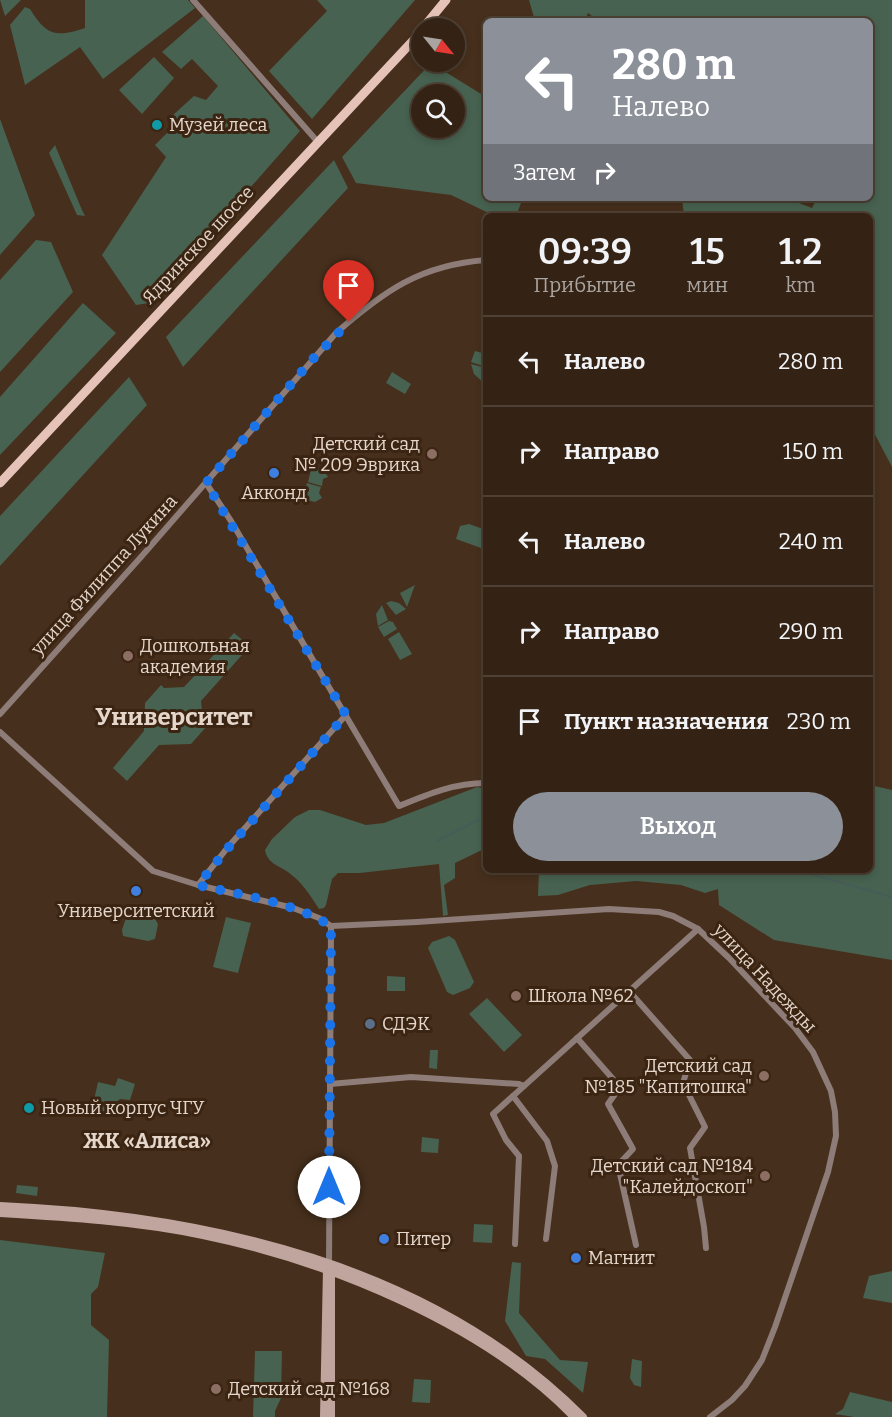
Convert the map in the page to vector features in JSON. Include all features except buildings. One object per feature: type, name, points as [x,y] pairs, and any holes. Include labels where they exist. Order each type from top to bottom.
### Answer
[{"type":"main road","name":"Ядринское шоссе","points":[[432,18],[446,0]]},
{"type":"main road","name":"Ядринское шоссе","points":[[0,483],[411,42]]},
{"type":"main road","points":[[4,1210],[109,1217],[249,1239],[408,1296],[545,1381],[583,1417]]},
{"type":"main road","points":[[324,1417],[328,1361],[329,1269]]},
{"type":"main road","points":[[495,1349],[574,1417]]},
{"type":"main road","points":[[328,1361],[331,1417]]},
{"type":"street","points":[[193,0],[317,141]]},
{"type":"street","name":"улица Филиппа Лукина","points":[[0,714],[336,333],[374,301],[400,284],[443,266],[483,261]]},
{"type":"street","points":[[206,483],[399,806],[435,790],[469,783],[483,783]]},
{"type":"street","points":[[198,885],[346,715]]},
{"type":"street","points":[[0,732],[147,867],[198,885],[293,908],[319,918],[331,926],[329,1269]]},
{"type":"street","name":"улица Надежды","points":[[331,926],[609,909],[659,912],[673,916],[698,929],[738,967],[795,1028],[824,1071],[835,1112],[836,1136],[828,1172],[762,1360],[739,1393],[711,1417]]},
{"type":"street","points":[[515,1244],[519,1156],[506,1140],[494,1114],[698,929]]},
{"type":"street","points":[[629,991],[690,1060],[683,1083],[705,1127],[690,1148],[706,1248]]},
{"type":"street","points":[[577,1038],[621,1087],[608,1104],[633,1149],[618,1166],[636,1245]]},
{"type":"street","points":[[330,1083],[411,1077],[524,1086]]},
{"type":"street","points":[[513,1096],[547,1141],[555,1166],[546,1239]]},
{"type":"green space","points":[[0,0],[21,0],[5,16]]},
{"type":"green space","points":[[85,0],[188,0],[195,8],[103,79],[80,47],[25,85],[10,25],[25,7],[30,9],[41,24],[52,32],[66,33],[85,28]]},
{"type":"green space","points":[[317,0],[415,0],[312,119],[269,71],[327,11]]},
{"type":"green space","points":[[529,0],[892,0],[892,467],[873,431],[873,213],[684,213],[682,201],[794,201],[812,208],[816,201],[873,201],[873,18],[594,18],[588,13],[586,18],[534,18]]},
{"type":"green space","points":[[203,16],[300,131],[149,303],[136,305],[102,255],[166,157],[155,145],[172,128],[173,115],[194,96],[206,100],[218,86],[192,59],[181,69],[162,52]]},
{"type":"green space","points":[[154,57],[174,78],[142,114],[119,90]]},
{"type":"green space","points":[[422,72],[446,72],[465,84],[411,84]]},
{"type":"green space","points":[[411,84],[411,138],[465,138],[465,84],[483,95],[483,201],[522,201],[517,213],[489,213],[451,195],[356,183],[342,157]]},
{"type":"green space","points":[[0,119],[35,215],[0,255]]},
{"type":"green space","points":[[55,145],[85,216],[77,215],[49,153]]},
{"type":"green space","points":[[334,160],[348,188],[183,367],[166,337]]},
{"type":"green space","points":[[36,240],[51,242],[73,292],[0,372],[0,280]]},
{"type":"green space","points":[[83,303],[116,333],[0,455],[0,397]]},
{"type":"green space","points":[[475,351],[483,353],[483,366],[471,362]]},
{"type":"green space","points":[[471,364],[483,367],[483,382],[474,374]]},
{"type":"green space","points":[[392,372],[411,384],[405,394],[386,383]]},
{"type":"green space","points":[[129,377],[147,405],[0,566],[0,516]]},
{"type":"green space","points":[[312,466],[323,469],[328,477],[323,479],[322,486],[308,482]]},
{"type":"green space","points":[[307,483],[321,487],[319,493],[322,498],[315,502],[303,499]]},
{"type":"green space","points":[[469,524],[483,529],[481,548],[456,539],[460,526]]},
{"type":"green space","points":[[415,585],[407,607],[400,593]]},
{"type":"green space","points":[[391,601],[399,603],[406,609],[396,615],[386,603]]},
{"type":"green space","points":[[382,605],[388,620],[378,626],[376,614]]},
{"type":"green space","points":[[389,621],[393,622],[397,629],[384,637],[378,627]]},
{"type":"green space","points":[[399,632],[412,654],[400,660],[388,639]]},
{"type":"green space","points":[[234,633],[250,646],[201,701],[203,722],[207,726],[191,744],[159,745],[127,781],[113,768],[144,731],[145,703],[161,685],[164,688],[184,687]]},
{"type":"green space","points":[[873,786],[892,790],[892,960],[774,940],[719,905],[718,889],[705,893],[681,885],[636,881],[590,885],[558,895],[538,896],[539,873],[873,873]]},
{"type":"green space","points":[[477,787],[483,788],[483,849],[455,863],[455,878],[444,885],[448,915],[443,916],[439,864],[360,873],[338,873],[332,879],[326,905],[319,909],[297,880],[274,864],[268,858],[265,850],[272,839],[295,817],[309,810],[320,810],[366,825],[384,823]]},
{"type":"green space","points":[[128,912],[155,919],[158,924],[155,939],[148,941],[123,936],[122,930]]},
{"type":"green space","points":[[226,917],[251,923],[238,973],[213,967]]},
{"type":"green space","points":[[449,936],[455,940],[474,982],[470,988],[453,995],[447,992],[428,948],[432,942]]},
{"type":"green space","points":[[387,976],[405,977],[405,991],[387,991]]},
{"type":"green space","points":[[487,998],[522,1035],[504,1052],[469,1014]]},
{"type":"green space","points":[[430,1050],[438,1050],[437,1069],[429,1068]]},
{"type":"green space","points":[[118,1078],[135,1084],[130,1100],[120,1099],[116,1102],[113,1114],[92,1109],[98,1082],[115,1086]]},
{"type":"green space","points":[[422,1137],[439,1139],[438,1153],[421,1152]]},
{"type":"green space","points":[[17,1185],[38,1187],[37,1196],[16,1193]]},
{"type":"green space","points":[[474,1224],[493,1225],[492,1243],[473,1242]]},
{"type":"green space","points":[[0,1240],[105,1253],[98,1287],[91,1294],[91,1325],[109,1340],[107,1417],[0,1417]]},
{"type":"green space","points":[[512,1262],[521,1263],[519,1313],[560,1360],[588,1362],[583,1393],[545,1359],[526,1356],[505,1321]]},
{"type":"green space","points":[[892,1271],[892,1303],[863,1298],[869,1276]]},
{"type":"green space","points":[[255,1351],[282,1351],[281,1398],[275,1411],[275,1417],[253,1417]]},
{"type":"green space","points":[[632,1359],[642,1361],[641,1387],[634,1385],[630,1378]]},
{"type":"green space","points":[[414,1379],[431,1380],[430,1403],[412,1402]]},
{"type":"green space","points":[[850,1392],[892,1402],[892,1417],[854,1417],[835,1414],[843,1409]]},
{"type":"waterway","points":[[437,841],[483,818]]},
{"type":"waterway","points":[[807,873],[892,897]]},
{"type":"place","name":"Музей леса","points":[[157,125]]},
{"type":"place","name":"Детский сад № 209 Эврика","points":[[432,454]]},
{"type":"place","name":"Акконд","points":[[274,473]]},
{"type":"place","name":"Дошкольная академия","points":[[128,656]]},
{"type":"place","name":"Университетский","points":[[136,891]]},
{"type":"place","name":"Школа №62","points":[[516,996]]},
{"type":"place","name":"СДЭК","points":[[370,1024]]},
{"type":"place","name":"Детский сад №185 \"Капитошка\"","points":[[764,1076]]},
{"type":"place","name":"Новый корпус ЧГУ","points":[[29,1108]]},
{"type":"place","name":"Детский сад №184 \"Калейдоскоп\"","points":[[765,1176]]},
{"type":"place","name":"Питер","points":[[384,1239]]},
{"type":"place","name":"Магнит","points":[[576,1258]]},
{"type":"place","name":"Детский сад №168","points":[[216,1389]]},
{"type":"district","name":"Университет","points":[[174,717]]},
{"type":"district","name":"ЖК «Алиса»","points":[[147,1141]]},
{"type":"route","points":[[329,1187],[331,926],[319,918],[293,908],[198,885],[206,873],[346,715],[206,483],[311,361],[349,322]]}]
